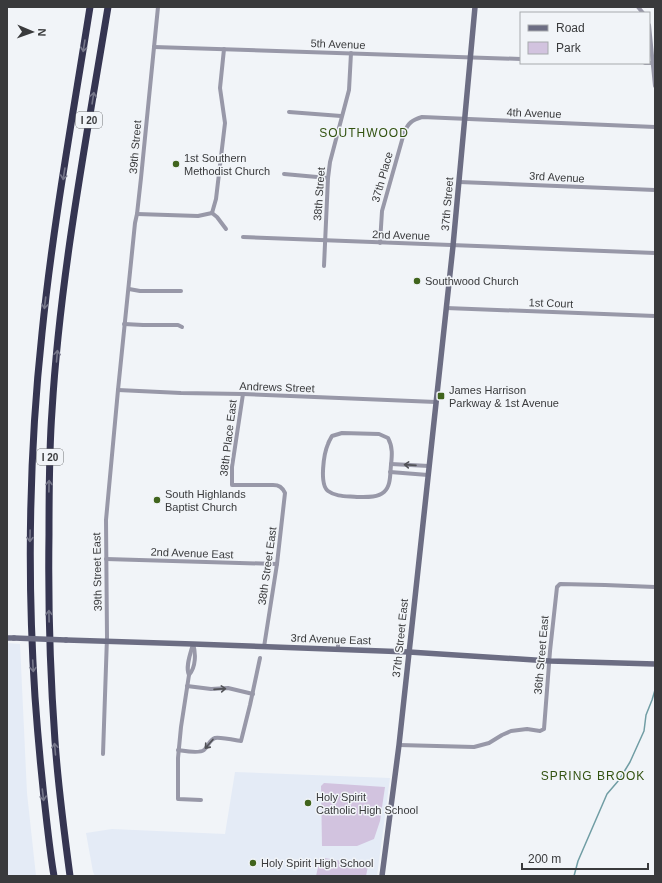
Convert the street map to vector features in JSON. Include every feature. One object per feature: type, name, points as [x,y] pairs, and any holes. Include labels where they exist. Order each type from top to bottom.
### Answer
[{"type":"highway","name":"I 20","points":[[53,876],[41,775],[34,675],[30,530],[32,477],[37,386],[49,272],[90,7]]},
{"type":"highway","name":"I 20","points":[[72,876],[68,857],[55,741],[50,649],[48,542],[52,417],[66,266],[108,7]]},
{"type":"street","name":"39th Street","points":[[118,390],[158,7]]},
{"type":"street","name":"37th Street","points":[[436,402],[476,7]]},
{"type":"street","points":[[650,26],[655,86]]},
{"type":"street","name":"5th Avenue","points":[[154,46],[520,59]]},
{"type":"street","points":[[212,213],[216,199],[224,123],[220,82],[224,49]]},
{"type":"street","name":"38th Street","points":[[324,266],[330,162],[349,90],[351,53]]},
{"type":"street","points":[[289,112],[341,116]]},
{"type":"street","name":"4th Avenue","points":[[413,120],[422,117],[655,127]]},
{"type":"street","name":"37th Place","points":[[380,243],[382,211],[404,133],[406,128],[413,120]]},
{"type":"street","points":[[284,174],[328,178]]},
{"type":"street","name":"3rd Avenue","points":[[459,182],[655,190]]},
{"type":"street","points":[[137,214],[198,216],[212,213]]},
{"type":"street","points":[[212,213],[226,229]]},
{"type":"street","name":"2nd Avenue","points":[[243,237],[655,253]]},
{"type":"street","points":[[129,289],[140,291],[181,291]]},
{"type":"street","name":"1st Court","points":[[446,308],[655,316]]},
{"type":"street","points":[[124,324],[178,325],[182,327]]},
{"type":"street","name":"Andrews Street","points":[[118,390],[436,402]]},
{"type":"street","name":"39th Street East","points":[[103,754],[107,641],[106,520],[118,390]]},
{"type":"street","name":"38th Place East","points":[[243,394],[232,467],[232,485],[268,484],[278,485],[282,488]]},
{"type":"street","name":"37th Street East","points":[[382,876],[399,745],[436,402]]},
{"type":"street","points":[[342,433],[379,434],[388,438],[392,449],[391,464],[389,483],[383,493],[375,496],[359,497],[334,495],[325,489],[323,469],[328,444],[332,436],[342,433]]},
{"type":"street","points":[[391,464],[429,466]]},
{"type":"street","points":[[390,472],[428,475]]},
{"type":"street","name":"38th Street East","points":[[264,647],[277,564],[284,498],[282,488]]},
{"type":"street","name":"2nd Avenue East","points":[[106,559],[277,564]]},
{"type":"street","name":"36th Street East","points":[[399,745],[474,747],[489,743],[511,731],[540,731],[544,729],[555,600],[557,588],[560,584],[655,587]]},
{"type":"street","name":"3rd Avenue East","points":[[7,638],[409,652],[550,661],[655,664]]},
{"type":"street","points":[[338,640],[338,650]]},
{"type":"street","points":[[193,644],[195,658],[192,672],[189,675],[178,750],[178,799],[201,800]]},
{"type":"street","points":[[178,750],[196,752],[202,751],[215,738],[241,741],[253,694],[260,658]]},
{"type":"street","points":[[187,686],[211,690],[228,688],[253,694]]},
{"type":"shaded area","points":[[7,643],[20,644],[27,793],[36,876],[7,876]]},
{"type":"shaded area","name":"Holy Spirit Catholic High School","points":[[235,772],[390,778],[377,876],[95,876],[86,833],[112,829],[225,834]]},
{"type":"green space","points":[[324,783],[385,787],[380,821],[374,839],[357,846],[322,846],[321,786]]},
{"type":"green space","points":[[325,858],[368,866],[366,876],[316,876],[319,863]]},
{"type":"waterway","points":[[574,876],[578,861],[607,794],[619,780],[630,762],[644,731],[646,715],[655,690]]},
{"type":"place","name":"1st Southern Methodist Church","points":[[176,164]]},
{"type":"place","name":"Southwood Church","points":[[417,281]]},
{"type":"place","name":"James Harrison Parkway & 1st Avenue","points":[[441,396]]},
{"type":"place","name":"South Highlands Baptist Church","points":[[157,500]]},
{"type":"place","name":"Holy Spirit Catholic High School","points":[[308,803]]},
{"type":"place","name":"Holy Spirit High School","points":[[253,863]]},
{"type":"district","name":"SOUTHWOOD","points":[[364,133]]},
{"type":"district","name":"SPRING BROOK","points":[[593,776]]}]
